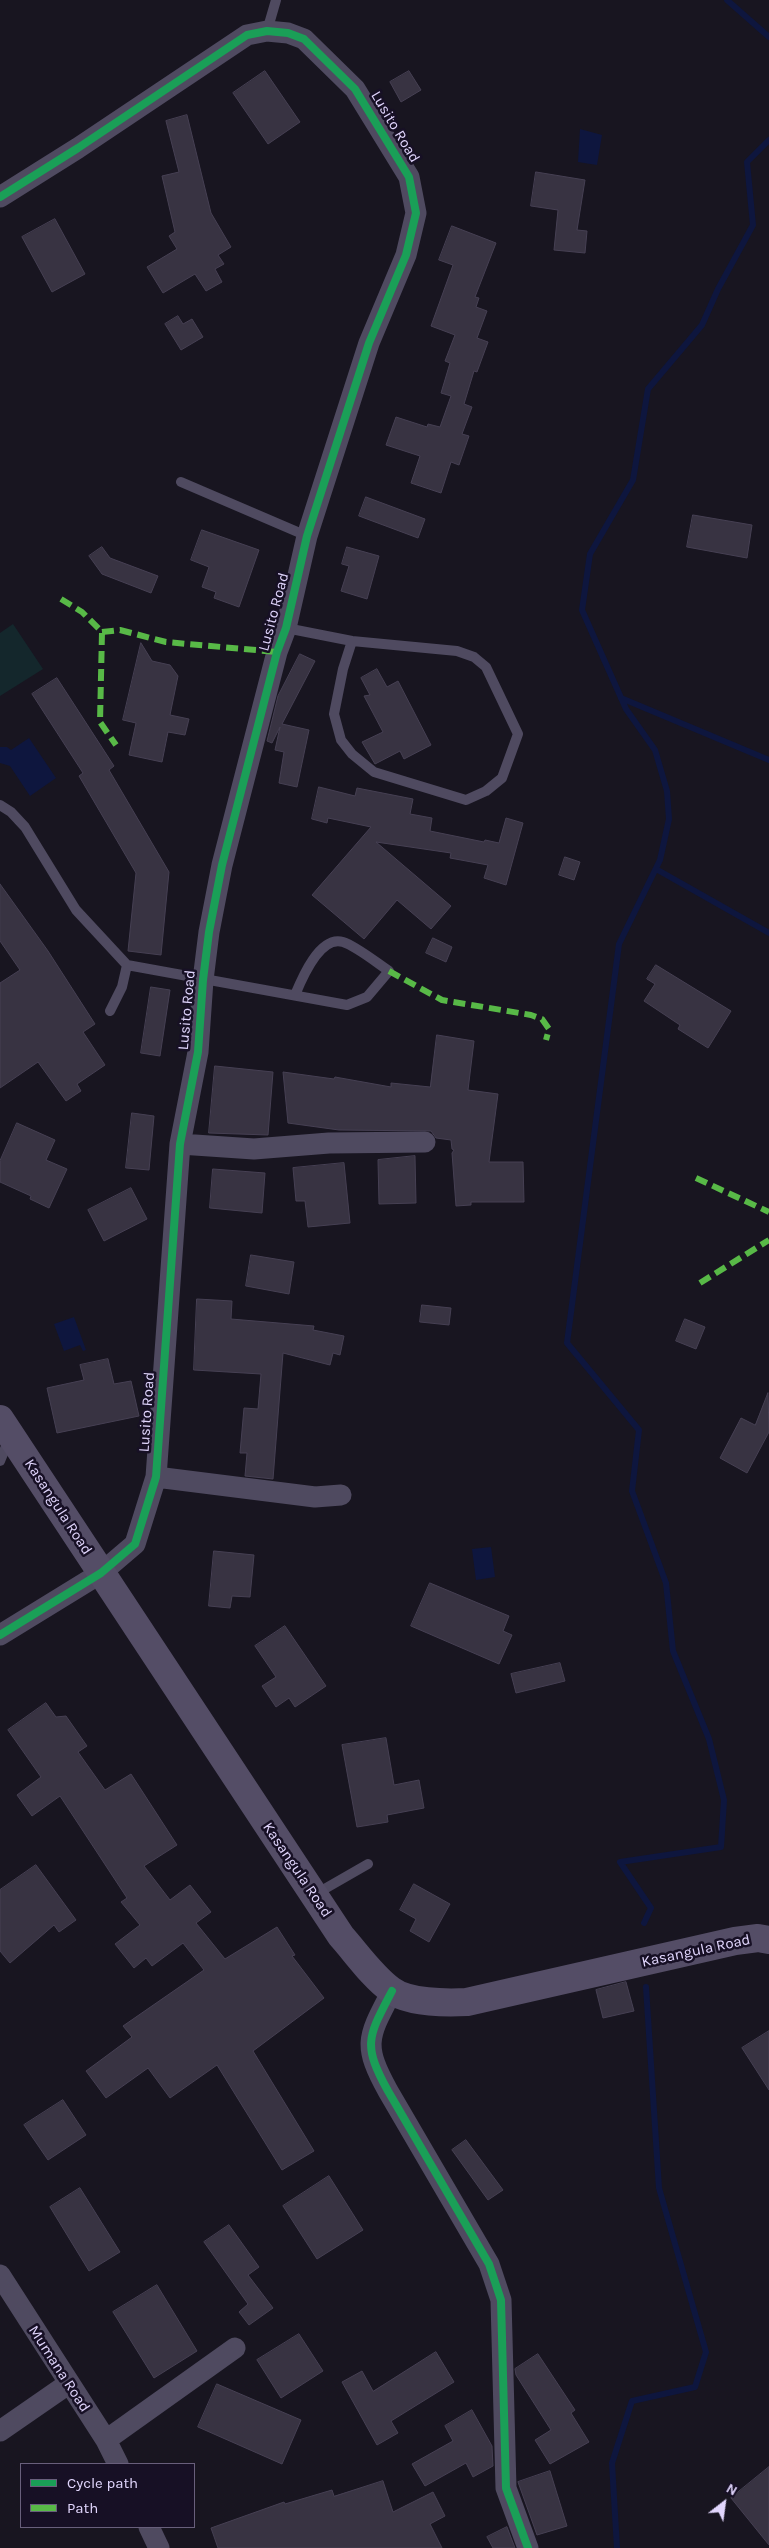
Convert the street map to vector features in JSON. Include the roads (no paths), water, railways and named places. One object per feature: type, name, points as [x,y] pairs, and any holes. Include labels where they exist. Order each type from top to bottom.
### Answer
[{"type":"main road","name":"Kasangula Road","points":[[5,1427],[341,1936],[392,1991],[419,2000],[444,2003],[467,2002],[735,1940],[758,1938],[769,1940]]},
{"type":"street","name":"Lusito Road","points":[[0,197],[78,148],[247,35],[267,31],[288,33],[304,39],[355,88],[409,177],[416,213],[406,255],[369,343],[307,536],[286,628],[277,652],[222,865],[203,980],[198,1052],[180,1144],[156,1477],[135,1544],[101,1573],[0,1635]]},
{"type":"street","points":[[180,1144],[254,1149],[329,1143],[425,1142]]},
{"type":"street","points":[[156,1477],[315,1497],[340,1495]]},
{"type":"street","points":[[392,1991],[374,2026],[370,2051],[373,2065],[489,2264],[501,2300],[506,2488],[528,2548]]},
{"type":"street","name":"Mumana Road","points":[[0,2275],[68,2384],[106,2440],[118,2463]]},
{"type":"street","points":[[106,2440],[235,2348]]},
{"type":"street","points":[[0,2431],[68,2384]]},
{"type":"street","points":[[149,2528],[159,2548]]},
{"type":"lane","points":[[267,31],[276,0]]},
{"type":"lane","points":[[181,482],[307,536]]},
{"type":"lane","points":[[286,628],[352,641],[457,651],[474,657],[486,667],[518,734],[502,778],[486,791],[466,800],[374,772],[352,754],[341,740],[334,714],[343,669],[352,641]]},
{"type":"lane","points":[[0,806],[11,812],[25,827],[76,910],[127,965],[203,980],[295,994],[347,1005],[367,997],[389,971],[344,942],[333,941],[325,945],[314,958],[295,994]]},
{"type":"lane","points":[[110,1011],[122,987],[127,965]]},
{"type":"lane","points":[[0,1461],[5,1427]]},
{"type":"lane","points":[[313,1895],[368,1864]]},
{"type":"water","points":[[580,129],[602,135],[597,165],[578,162]]},
{"type":"water","points":[[29,738],[56,778],[30,796],[10,766],[0,763],[0,747],[7,747],[11,750]]},
{"type":"water","points":[[74,1317],[86,1350],[83,1351],[80,1345],[64,1351],[54,1324]]},
{"type":"water","points":[[491,1547],[495,1577],[476,1580],[472,1549]]},
{"type":"waterway","points":[[727,0],[769,37]]},
{"type":"waterway","points":[[644,1923],[651,1908],[620,1862],[721,1847],[724,1800],[709,1739],[673,1651],[666,1583],[632,1491],[639,1430],[567,1343],[619,944],[660,860],[669,819],[667,791],[655,750],[626,709],[582,610],[590,554],[633,480],[648,389],[702,325],[718,289],[753,225],[747,162],[769,140]]},
{"type":"waterway","points":[[621,698],[769,760]]},
{"type":"waterway","points":[[656,869],[769,933]]},
{"type":"waterway","points":[[617,2548],[612,2463],[632,2401],[695,2387],[706,2352],[659,2188],[646,1987]]}]
